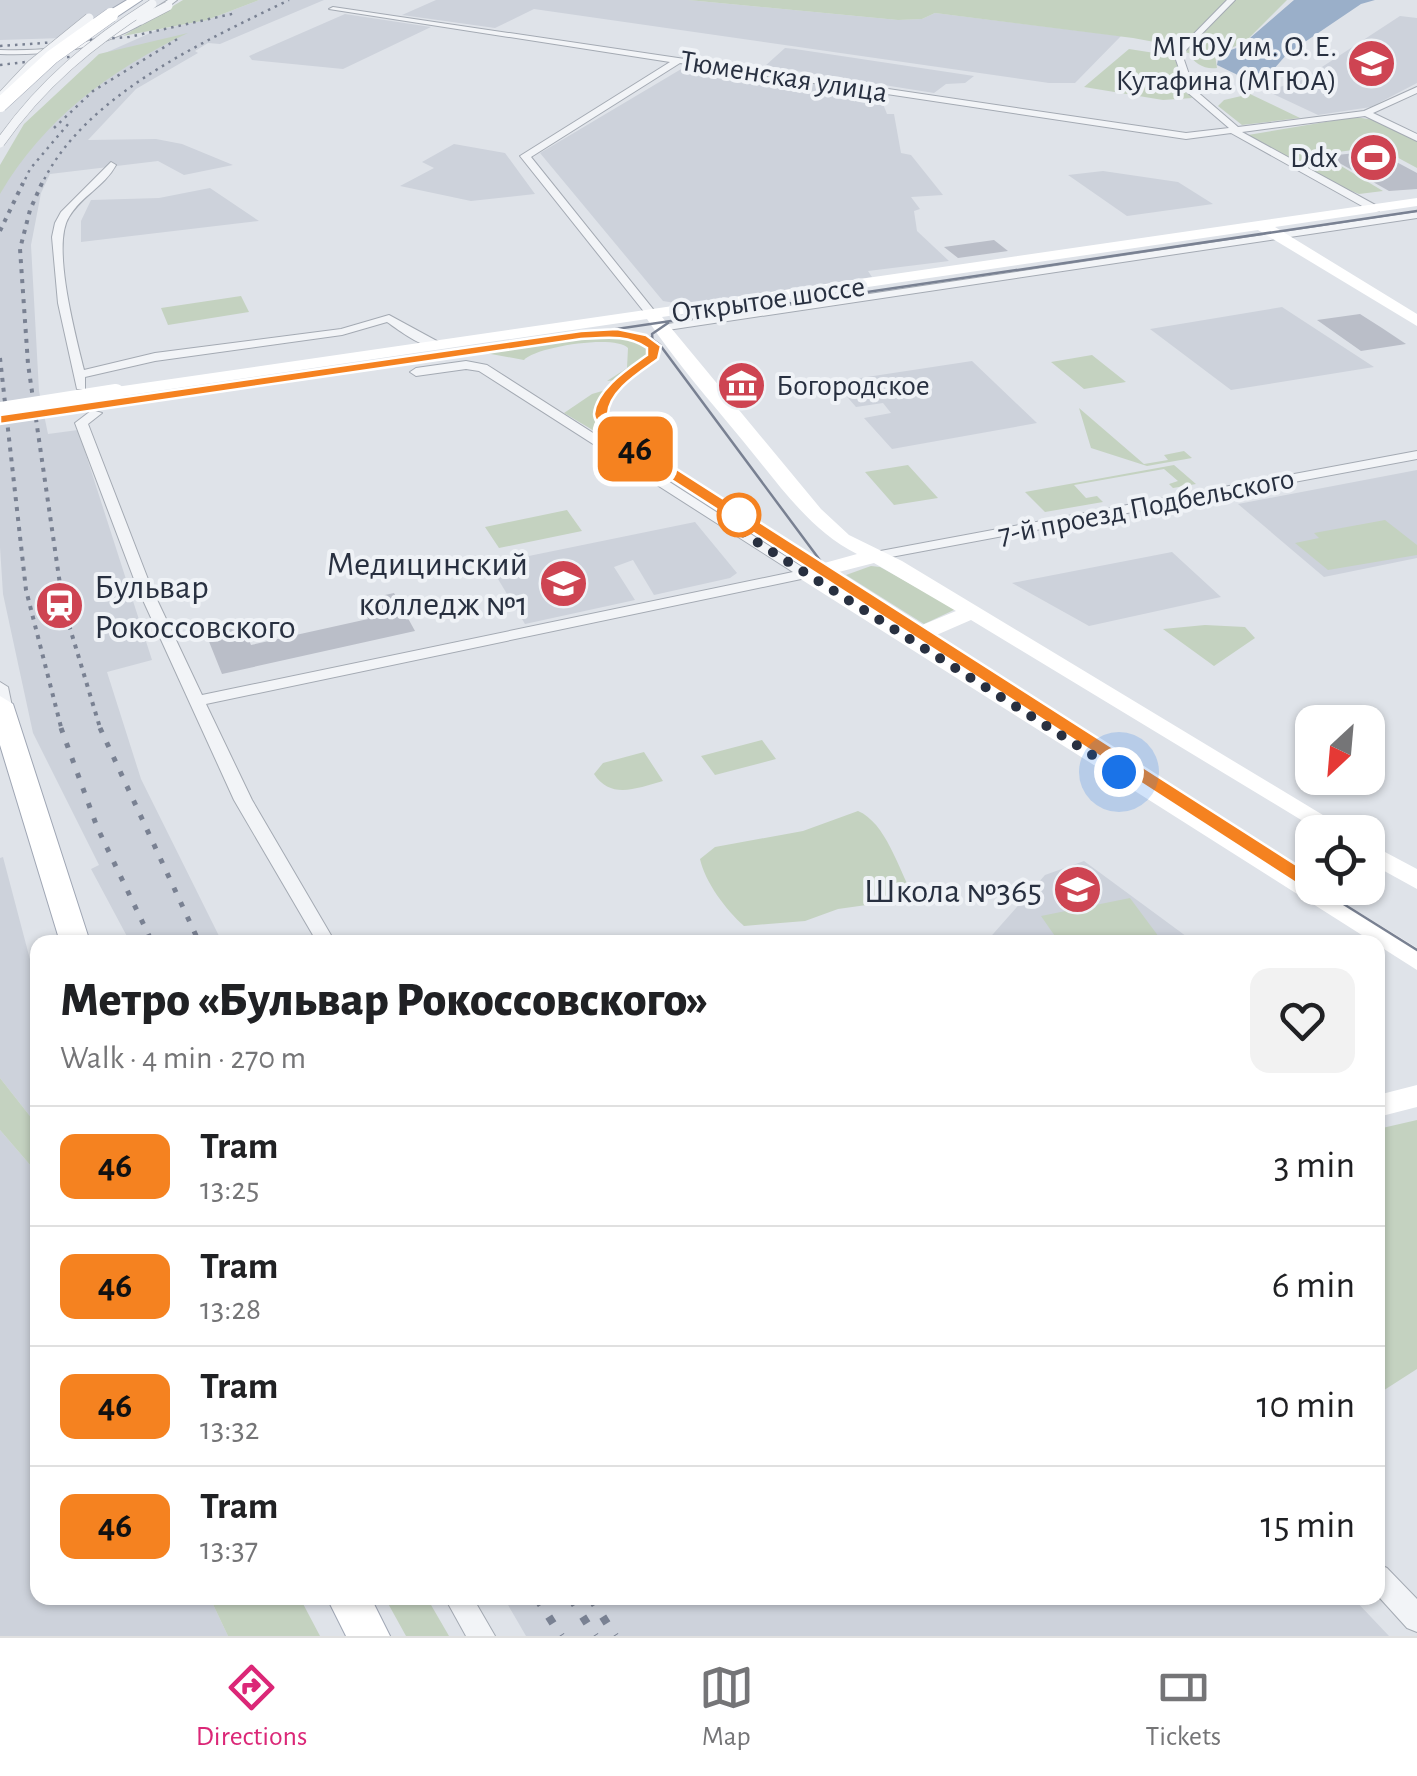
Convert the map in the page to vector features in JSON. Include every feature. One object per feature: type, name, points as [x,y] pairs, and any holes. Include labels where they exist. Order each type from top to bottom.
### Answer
[{"type":"main road","points":[[0,101],[69,44],[136,0]]},
{"type":"main road","points":[[0,704],[74,935]]},
{"type":"main road","points":[[352,1605],[369,1636]]},
{"type":"street","points":[[0,143],[35,95],[79,54],[158,0]]},
{"type":"street","points":[[1230,0],[1178,54],[1190,90],[1237,132],[1375,208]]},
{"type":"street","points":[[79,54],[170,3]]},
{"type":"street","points":[[0,52],[62,52],[98,45],[118,37],[170,3]]},
{"type":"street","name":"Тюменская улица","points":[[333,9],[1186,136],[1366,113],[1417,90]]},
{"type":"street","points":[[0,101],[30,65],[89,18]]},
{"type":"street","points":[[679,60],[526,153],[657,322],[814,513],[842,539],[972,612],[1310,815]]},
{"type":"street","points":[[1366,113],[1417,138]]},
{"type":"street","points":[[111,165],[107,176],[61,221],[58,242],[67,326],[80,381],[156,358],[342,332],[389,318],[408,342]]},
{"type":"street","name":"Открытое шоссе","points":[[0,410],[408,342],[440,346],[657,322],[1417,202]]},
{"type":"street","points":[[657,322],[1417,215]]},
{"type":"street","points":[[1262,226],[1417,321]]},
{"type":"street","points":[[416,372],[478,366],[1376,935]]},
{"type":"street","points":[[95,411],[81,423],[144,587],[243,800],[322,935]]},
{"type":"street","name":"7-й проезд Подбельского","points":[[874,556],[1417,455]]},
{"type":"street","points":[[197,701],[806,574],[874,556]]},
{"type":"street","points":[[910,638],[972,612]]},
{"type":"street","points":[[0,687],[38,822],[84,935]]},
{"type":"street","points":[[1385,860],[1417,880]]},
{"type":"street","points":[[1385,941],[1417,961]]},
{"type":"street","points":[[1385,1104],[1417,1096]]},
{"type":"street","points":[[1385,1585],[1417,1619]]},
{"type":"street","points":[[462,1605],[480,1636]]},
{"type":"shaded area","points":[[0,0],[129,0],[63,38],[0,40]]},
{"type":"shaded area","points":[[259,0],[324,0],[220,44],[208,43],[195,51],[198,53],[136,89],[88,140],[156,139],[182,144],[233,165],[184,175],[158,161],[50,174],[41,193],[31,245],[39,391],[48,434],[78,430],[152,660],[107,672],[141,779],[219,935],[126,935],[91,869],[99,865],[33,733],[3,594],[0,179],[103,54],[157,30],[207,20]]},
{"type":"shaded area","points":[[436,0],[688,0],[898,20],[922,19],[935,13],[1121,36],[1075,83],[1049,83],[534,9],[495,28],[402,15]]},
{"type":"shaded area","points":[[345,14],[431,27],[343,69],[252,60],[249,56]]},
{"type":"shaded area","name":"МГЮУ им. О. Е. Кутафина (МГЮА)","points":[[1400,16],[1417,18],[1417,83],[1371,107],[1318,115],[1267,91],[1302,80]]},
{"type":"shaded area","points":[[785,48],[974,76],[965,83],[946,84],[934,93],[765,66]]},
{"type":"shaded area","points":[[688,65],[879,94],[887,114],[894,114],[901,153],[911,155],[943,195],[911,197],[920,209],[914,211],[917,231],[949,261],[868,271],[872,277],[759,294],[681,304],[663,301],[540,153]]},
{"type":"shaded area","points":[[454,144],[505,153],[535,194],[471,201],[400,186],[434,168],[422,162]]},
{"type":"shaded area","points":[[1103,171],[1178,182],[1213,204],[1127,216],[1068,175]]},
{"type":"shaded area","points":[[210,188],[259,221],[81,242],[81,221],[91,200],[159,198]]},
{"type":"shaded area","points":[[1282,307],[1374,367],[1231,390],[1150,329]]},
{"type":"shaded area","points":[[972,361],[1037,423],[892,449],[864,418],[891,413],[883,403],[856,407],[834,382]]},
{"type":"shaded area","points":[[1417,470],[1417,558],[1324,577],[1238,504]]},
{"type":"shaded area","name":"Медицинский колледж №1","points":[[695,522],[737,573],[730,578],[654,595],[633,560],[614,567],[635,600],[525,624],[489,564]]},
{"type":"shaded area","points":[[1172,552],[1221,597],[1089,626],[1012,583]]},
{"type":"shaded area","points":[[3,857],[30,959],[30,1116],[0,1078]]},
{"type":"shaded area","name":"Школа №365","points":[[1084,861],[1184,935],[992,935],[1045,875]]},
{"type":"shaded area","points":[[0,1130],[30,1165],[30,1605],[213,1605],[228,1636],[0,1636]]},
{"type":"shaded area","points":[[508,1605],[1360,1605],[1389,1636],[526,1636]]},
{"type":"green space","points":[[183,0],[259,0],[207,20],[123,36]]},
{"type":"green space","points":[[688,0],[1287,0],[1245,42],[1215,55],[1217,68],[1213,68],[1200,65],[1189,53],[1156,49],[1160,43],[1133,38],[935,13],[922,19],[898,20]]},
{"type":"green space","points":[[188,33],[132,63],[81,99],[37,142],[0,194],[0,165],[24,124],[99,54]]},
{"type":"green space","points":[[1129,49],[1174,56],[1192,98],[1163,100],[1084,87]]},
{"type":"green space","points":[[1250,94],[1300,118],[1242,125],[1218,106],[1224,100]]},
{"type":"green space","points":[[1355,117],[1375,120],[1417,140],[1417,168],[1378,147],[1321,154],[1383,191],[1359,194],[1333,184],[1248,135]]},
{"type":"green space","points":[[241,296],[249,312],[168,325],[161,308]]},
{"type":"green space","points":[[614,335],[636,339],[650,351],[638,367],[607,381],[627,368],[628,348],[620,344],[575,344],[524,360],[480,352]]},
{"type":"green space","points":[[1092,355],[1126,382],[1084,389],[1051,362]]},
{"type":"green space","points":[[609,389],[596,416],[611,438],[630,452],[564,413],[592,394]]},
{"type":"green space","points":[[1079,408],[1144,464],[1168,460],[1164,455],[1184,451],[1192,458],[1147,466],[1091,448]]},
{"type":"green space","points":[[908,465],[938,498],[894,505],[865,472]]},
{"type":"green space","points":[[1174,465],[1196,484],[1173,488],[1169,484],[1178,481],[1164,469],[1074,485],[1086,498],[1097,496],[1103,502],[1045,512],[1025,492]]},
{"type":"green space","points":[[567,510],[582,531],[499,548],[485,527]]},
{"type":"green space","points":[[1385,520],[1417,545],[1417,555],[1328,570],[1295,543],[1319,538],[1314,533]]},
{"type":"green space","points":[[871,566],[880,567],[956,609],[924,624],[846,575]]},
{"type":"green space","points":[[1245,627],[1255,638],[1214,666],[1163,629]]},
{"type":"green space","points":[[762,740],[776,759],[715,775],[701,756]]},
{"type":"green space","points":[[644,752],[663,781],[625,790],[608,787],[594,774],[603,763]]},
{"type":"green space","points":[[858,811],[884,836],[912,893],[895,901],[838,909],[805,921],[744,926],[706,877],[700,859],[715,847],[803,831]]},
{"type":"green space","points":[[1130,898],[1158,935],[1054,935],[1041,916]]},
{"type":"green space","points":[[0,1078],[30,1116],[30,1165],[0,1130]]},
{"type":"green space","points":[[1417,1120],[1417,1369],[1385,1390],[1385,1127]]},
{"type":"green space","points":[[213,1605],[304,1605],[320,1636],[228,1636]]},
{"type":"green space","points":[[389,1605],[431,1605],[449,1636],[406,1636]]},
{"type":"water","points":[[1294,0],[1375,0],[1361,4],[1287,54],[1267,77],[1244,78],[1217,65],[1219,54],[1251,43],[1250,38]]},
{"type":"building","points":[[1376,151],[1417,173],[1417,189],[1389,191],[1327,156]]},
{"type":"building","points":[[994,240],[1008,251],[958,258],[944,247]]},
{"type":"building","points":[[1360,314],[1406,344],[1361,351],[1317,320]]},
{"type":"building","points":[[394,593],[415,631],[222,674],[206,634],[243,626],[251,645],[368,619],[358,601]]},
{"type":"tram line","points":[[0,420],[1417,211]]},
{"type":"tram line","points":[[653,340],[652,334],[668,323]]},
{"type":"tram line","name":"46","points":[[0,420],[581,335],[617,333],[648,340],[654,346],[654,356],[614,388],[601,411],[602,419],[616,438],[1295,873]]},
{"type":"tram line","points":[[649,337],[653,340]]},
{"type":"tram line","points":[[653,340],[825,567]]},
{"type":"tram line","points":[[653,340],[654,356],[621,383],[604,408],[602,419],[617,437],[1295,873]]},
{"type":"tram line","points":[[1345,905],[1417,950]]},
{"type":"railway","points":[[41,186],[60,154],[115,98],[184,53],[289,0]]},
{"type":"railway","points":[[0,46],[129,37],[236,13]]},
{"type":"railway","points":[[54,128],[93,91],[179,38]]},
{"type":"railway","points":[[0,65],[77,56]]},
{"type":"railway","points":[[22,186],[30,169],[69,123]]},
{"type":"railway","points":[[0,231],[23,183]]},
{"type":"railway","points":[[42,183],[20,249],[28,364],[63,605],[100,729]]},
{"type":"railway","points":[[0,358],[26,590],[62,730]]},
{"type":"railway","points":[[100,729],[196,935]]},
{"type":"railway","points":[[62,730],[97,827],[149,935]]},
{"type":"railway","points":[[541,1605],[561,1636]]},
{"type":"railway","points":[[575,1605],[595,1636]]},
{"type":"railway","points":[[595,1605],[615,1636]]},
{"type":"place","name":"МГЮУ им. О. Е. Кутафина (МГЮА)","points":[[1372,63]]},
{"type":"place","name":"Ddx","points":[[1373,157]]},
{"type":"place","name":"Богородское","points":[[741,385]]},
{"type":"place","name":"Медицинский колледж №1","points":[[563,583]]},
{"type":"place","name":"Бульвар Рокоссовского","points":[[59,606]]},
{"type":"place","name":"Школа №365","points":[[1077,890]]},
{"type":"route","points":[[739,515],[743,533],[1119,772]]}]
